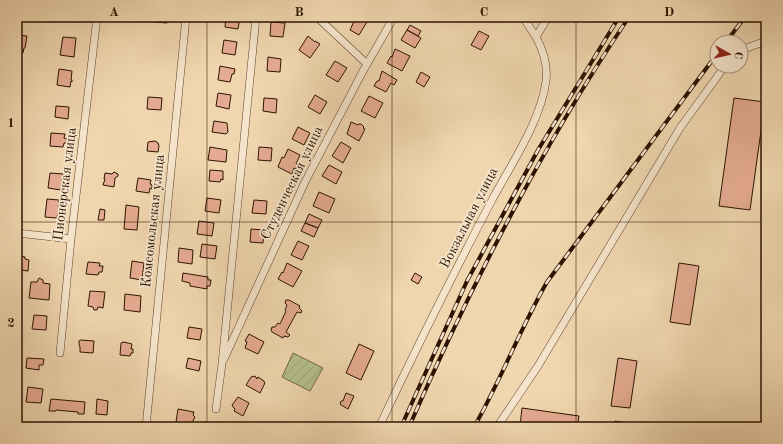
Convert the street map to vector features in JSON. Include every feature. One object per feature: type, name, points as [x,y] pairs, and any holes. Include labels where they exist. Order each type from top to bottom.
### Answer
[{"type":"street","name":"Пионерская улица","points":[[60,353],[71,238],[97,17]]},
{"type":"street","name":"Комсомольская улица","points":[[146,427],[186,17]]},
{"type":"street","points":[[216,409],[222,364],[256,17]]},
{"type":"street","points":[[317,17],[368,64]]},
{"type":"street","name":"Студенческая улица","points":[[222,364],[305,182],[394,17]]},
{"type":"street","name":"Вокзальная улица","points":[[379,427],[414,354],[541,105],[546,80],[545,61],[542,48],[523,17]]},
{"type":"street","points":[[536,37],[548,17]]},
{"type":"street","points":[[749,47],[766,41]]},
{"type":"street","points":[[497,427],[538,366],[680,128],[719,74]]},
{"type":"street","points":[[17,233],[71,238]]},
{"type":"green space","points":[[293,353],[323,368],[310,391],[282,377]]},
{"type":"building","points":[[66,17],[79,17],[79,22],[65,21]]},
{"type":"building","points":[[154,17],[169,17],[169,19],[168,18],[167,23],[154,22]]},
{"type":"building","points":[[226,17],[240,17],[238,29],[225,27]]},
{"type":"building","points":[[356,17],[370,17],[359,35],[350,30]]},
{"type":"building","points":[[419,17],[430,17],[428,22]]},
{"type":"building","points":[[271,22],[285,23],[283,37],[270,36]]},
{"type":"building","points":[[410,25],[421,31],[418,36],[407,30]]},
{"type":"building","points":[[407,30],[421,38],[415,48],[401,40]]},
{"type":"building","points":[[479,31],[489,36],[481,50],[471,45]]},
{"type":"building","points":[[17,35],[27,36],[23,53],[17,53]]},
{"type":"building","points":[[308,36],[320,44],[310,58],[299,50]]},
{"type":"building","points":[[63,37],[76,38],[74,57],[60,55]]},
{"type":"building","points":[[224,40],[237,42],[235,55],[222,53]]},
{"type":"building","points":[[395,49],[410,56],[402,71],[387,63],[391,56],[392,57]]},
{"type":"building","points":[[268,57],[281,59],[280,72],[267,71]]},
{"type":"building","points":[[335,61],[347,68],[338,82],[326,75]]},
{"type":"building","points":[[220,66],[235,69],[230,82],[218,80]]},
{"type":"building","points":[[59,69],[72,71],[72,82],[71,81],[70,87],[57,85]]},
{"type":"building","points":[[382,71],[397,80],[394,85],[391,83],[386,92],[374,86],[377,81],[379,81]]},
{"type":"building","points":[[421,72],[430,77],[424,87],[416,82]]},
{"type":"building","points":[[218,93],[231,95],[229,109],[216,106]]},
{"type":"building","points":[[315,95],[327,102],[320,114],[308,107]]},
{"type":"building","points":[[369,96],[383,103],[375,118],[361,111]]},
{"type":"building","points":[[148,97],[162,98],[161,110],[147,109]]},
{"type":"building","points":[[264,98],[277,99],[276,113],[263,111]]},
{"type":"building","points":[[734,98],[765,102],[750,210],[719,206]]},
{"type":"building","points":[[56,106],[69,107],[68,119],[55,117]]},
{"type":"building","points":[[214,121],[227,123],[228,132],[226,134],[212,132]]},
{"type":"building","points":[[351,122],[358,125],[361,124],[365,129],[359,141],[347,134]]},
{"type":"building","points":[[298,127],[310,133],[304,145],[292,139]]},
{"type":"building","points":[[51,133],[65,134],[64,138],[67,139],[67,143],[64,143],[63,147],[50,146]]},
{"type":"building","points":[[155,141],[159,146],[158,152],[147,151],[148,142]]},
{"type":"building","points":[[341,142],[351,148],[343,163],[332,156]]},
{"type":"building","points":[[210,147],[227,150],[226,162],[208,160]]},
{"type":"building","points":[[259,147],[272,148],[271,161],[258,160]]},
{"type":"building","points":[[288,149],[300,155],[296,164],[298,165],[296,169],[294,168],[292,174],[278,167],[282,157],[284,158]]},
{"type":"building","points":[[329,165],[342,172],[336,184],[322,176]]},
{"type":"building","points":[[210,170],[223,171],[223,180],[221,179],[220,182],[209,181]]},
{"type":"building","points":[[114,172],[118,174],[118,176],[115,178],[114,187],[103,185],[105,173],[112,174]]},
{"type":"building","points":[[50,173],[63,174],[61,190],[48,188]]},
{"type":"building","points":[[138,178],[151,180],[150,184],[152,185],[152,189],[150,188],[149,193],[136,191]]},
{"type":"building","points":[[319,192],[335,199],[329,213],[313,206]]},
{"type":"building","points":[[207,198],[221,200],[219,213],[205,211]]},
{"type":"building","points":[[47,199],[59,200],[59,212],[57,218],[45,217]]},
{"type":"building","points":[[254,200],[267,201],[266,214],[252,213]]},
{"type":"building","points":[[126,205],[139,207],[137,230],[124,229]]},
{"type":"building","points":[[100,209],[105,210],[104,220],[98,220]]},
{"type":"building","points":[[309,214],[322,220],[318,228],[305,223]]},
{"type":"building","points":[[199,221],[214,223],[212,236],[197,234]]},
{"type":"building","points":[[305,223],[318,228],[314,237],[301,231]]},
{"type":"building","points":[[251,229],[264,230],[263,243],[250,242]]},
{"type":"building","points":[[298,241],[309,246],[302,260],[291,255]]},
{"type":"building","points":[[202,244],[217,246],[215,259],[200,257]]},
{"type":"building","points":[[179,248],[193,250],[192,264],[178,262]]},
{"type":"building","points":[[21,256],[29,260],[28,271],[20,270]]},
{"type":"building","points":[[132,261],[144,263],[142,280],[130,278]]},
{"type":"building","points":[[88,262],[100,263],[99,266],[103,266],[102,272],[99,272],[98,275],[86,274]]},
{"type":"building","points":[[287,263],[302,271],[293,287],[278,279],[282,272],[283,273]]},
{"type":"building","points":[[679,263],[699,266],[690,325],[670,322]]},
{"type":"building","points":[[183,273],[208,277],[208,280],[211,280],[210,286],[207,286],[207,289],[190,286],[190,283],[182,281]]},
{"type":"building","points":[[415,273],[422,277],[418,284],[411,280]]},
{"type":"building","points":[[39,278],[43,280],[43,283],[50,284],[49,300],[29,298],[31,282],[37,282]]},
{"type":"building","points":[[90,291],[105,292],[103,308],[98,307],[97,310],[94,310],[93,307],[88,306]]},
{"type":"building","points":[[125,294],[141,296],[140,312],[124,310]]},
{"type":"building","points":[[286,300],[300,306],[299,308],[302,311],[301,313],[297,312],[286,332],[290,335],[288,337],[284,336],[283,338],[271,330],[272,327],[275,327],[278,323],[280,324],[286,311]]},
{"type":"building","points":[[34,315],[47,316],[46,330],[32,329]]},
{"type":"building","points":[[189,327],[202,329],[200,340],[187,338]]},
{"type":"building","points":[[249,334],[264,342],[258,354],[245,348],[247,342],[245,341]]},
{"type":"building","points":[[79,341],[94,341],[93,353],[80,352]]},
{"type":"building","points":[[124,342],[132,344],[131,349],[133,349],[133,353],[131,353],[130,356],[120,355],[121,343]]},
{"type":"building","points":[[359,344],[374,351],[361,380],[346,373]]},
{"type":"building","points":[[27,358],[44,359],[43,365],[39,365],[39,370],[26,368]]},
{"type":"building","points":[[188,358],[201,361],[199,371],[186,368]]},
{"type":"building","points":[[618,358],[637,361],[630,408],[611,406]]},
{"type":"building","points":[[255,376],[257,379],[258,377],[264,381],[265,383],[260,393],[246,385],[251,377]]},
{"type":"building","points":[[28,387],[43,389],[41,403],[26,402]]},
{"type":"building","points":[[346,393],[354,396],[348,409],[340,404]]},
{"type":"building","points":[[238,397],[249,403],[243,416],[234,411],[235,409],[232,405]]},
{"type":"building","points":[[51,399],[85,402],[84,414],[56,410],[49,411]]},
{"type":"building","points":[[97,399],[108,401],[107,415],[96,414]]},
{"type":"building","points":[[522,408],[579,416],[577,427],[520,427]]},
{"type":"building","points":[[178,409],[194,412],[193,415],[195,417],[191,425],[176,422]]},
{"type":"building","points":[[615,421],[656,427],[614,427]]},
{"type":"railway","points":[[401,427],[467,281],[538,150],[619,17]]},
{"type":"railway","points":[[409,427],[457,321],[510,217],[567,116],[629,17]]},
{"type":"railway","points":[[732,34],[745,17]]},
{"type":"railway","points":[[474,427],[547,282],[709,65]]}]
